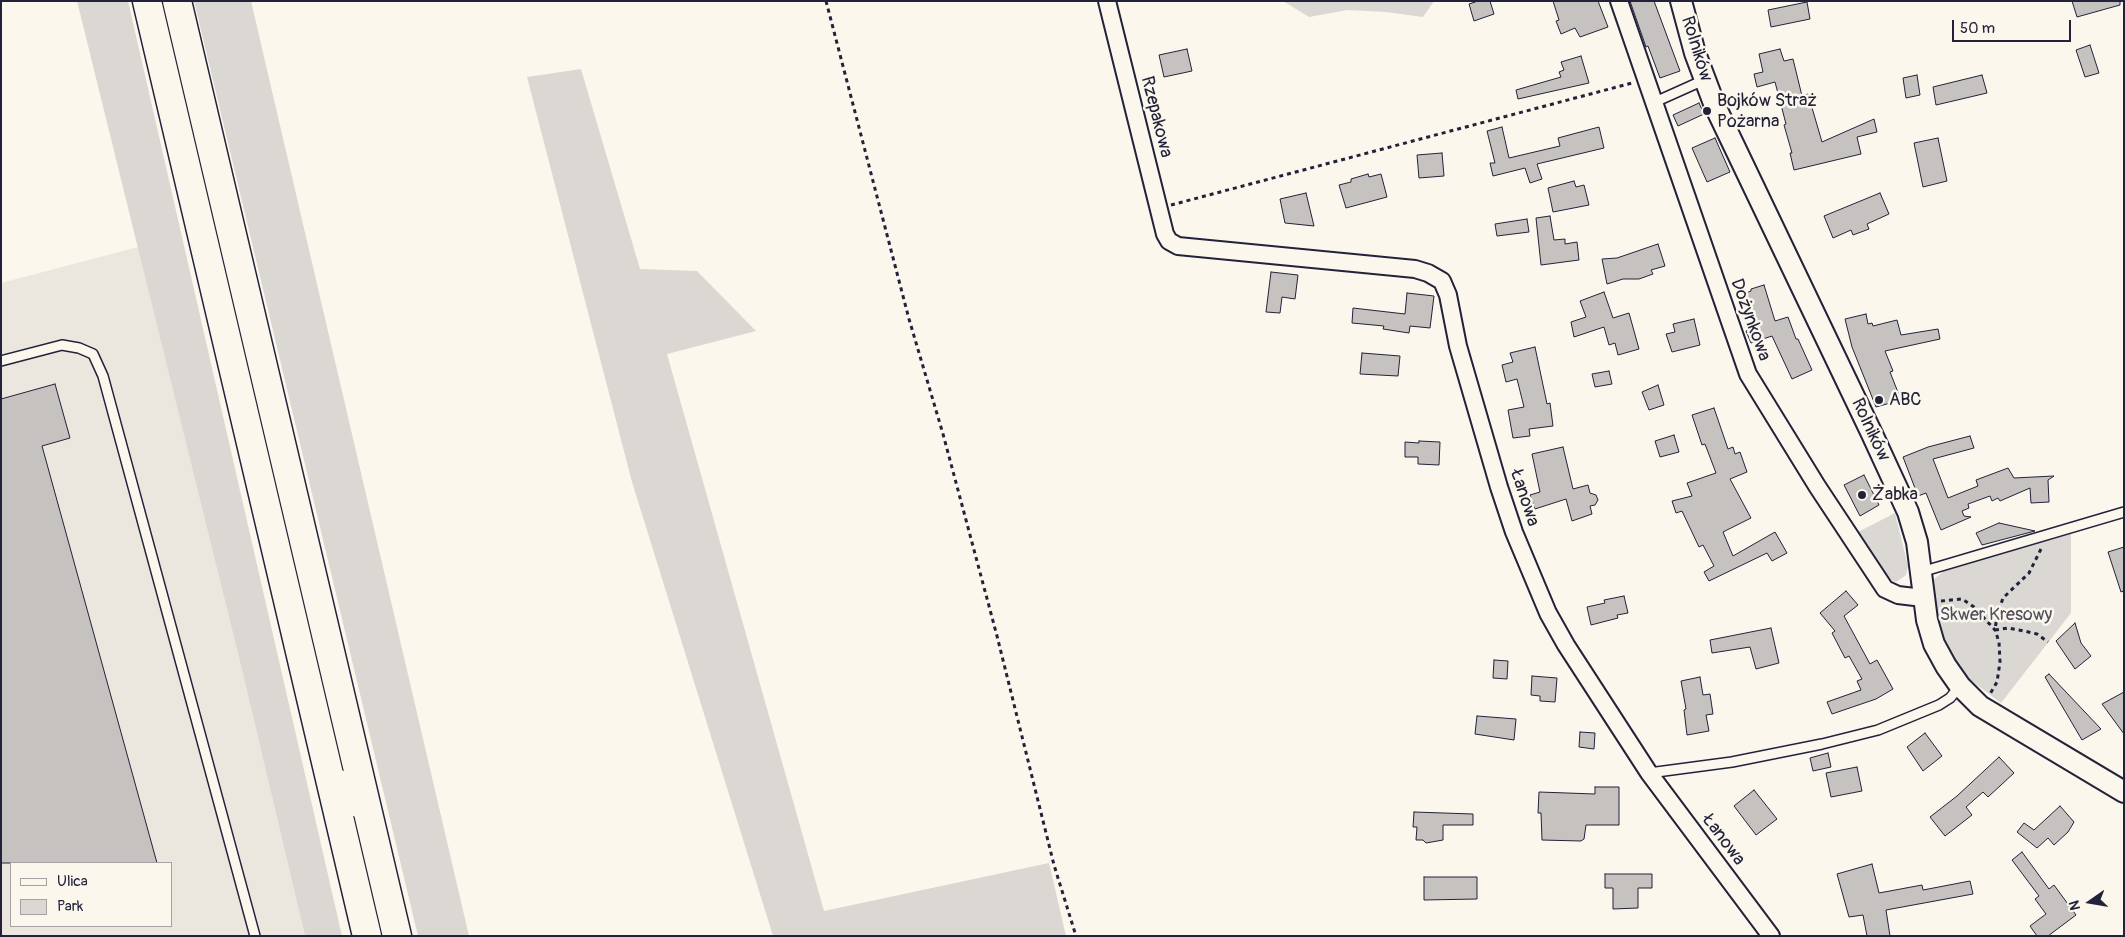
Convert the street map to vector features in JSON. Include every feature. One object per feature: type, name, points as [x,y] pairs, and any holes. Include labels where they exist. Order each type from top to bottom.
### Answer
[{"type":"highway","points":[[147,1],[368,936]]},
{"type":"highway","points":[[177,1],[397,936]]},
{"type":"street","name":"Rzepakowa","points":[[1107,1],[1165,234],[1169,241]]},
{"type":"street","name":"Dożynkowa","points":[[1619,1],[1743,362],[1754,385],[1817,486],[1885,589],[1898,595],[1929,600]]},
{"type":"street","name":"Rolników","points":[[1681,1],[1704,80],[1726,131],[1897,488],[1913,526],[1921,572],[1929,600],[1934,644],[1960,686],[1980,706],[2124,792]]},
{"type":"street","name":"Łanowa","points":[[1169,241],[1178,246],[1415,269],[1428,273],[1442,281],[1448,294],[1458,346],[1499,487],[1531,577],[1566,645],[1649,773],[1771,936]]},
{"type":"lane","points":[[1655,102],[1704,80]]},
{"type":"lane","points":[[1,361],[62,345],[79,348],[93,354],[100,369],[255,936]]},
{"type":"lane","points":[[1921,572],[2124,512]]},
{"type":"lane","points":[[330,651],[343,748]]},
{"type":"lane","points":[[302,659],[334,751]]},
{"type":"lane","points":[[1649,773],[1732,762],[1822,744],[1878,730],[1939,705],[1950,698],[1960,686]]},
{"type":"lane","points":[[343,769],[356,825]]},
{"type":"lane","points":[[366,843],[397,936]]},
{"type":"lane","points":[[357,852],[368,936]]},
{"type":"path","points":[[826,1],[909,319],[943,434],[1000,644],[1054,865],[1076,936]]},
{"type":"path","points":[[1159,208],[1647,79]]},
{"type":"path","points":[[1995,630],[1997,616],[2004,598],[2029,573],[2041,549],[2041,536]]},
{"type":"path","points":[[1929,600],[1962,599],[1974,607],[1995,630],[1999,642],[2000,662],[1997,682],[1989,694]]},
{"type":"path","points":[[1995,630],[2008,628],[2024,631],[2037,634],[2048,642]]},
{"type":"shaded area","points":[[138,247],[305,936],[1,936],[1,283]]},
{"type":"green space","points":[[77,1],[128,1],[342,936],[305,936],[242,670]]},
{"type":"green space","points":[[194,1],[251,1],[469,936],[418,936]]},
{"type":"green space","points":[[1283,1],[1434,1],[1423,17],[1386,12],[1347,10],[1309,17]]},
{"type":"green space","points":[[581,69],[640,269],[697,271],[756,331],[667,354],[824,911],[1049,863],[1066,936],[773,936],[632,482],[527,77]]},
{"type":"green space","points":[[1895,513],[1908,566],[1906,575],[1896,582],[1891,580],[1879,565],[1858,532]]},
{"type":"green space","name":"Skwer Kresowy","points":[[2071,534],[2071,613],[2001,703],[1969,679],[1945,647],[1934,614],[1929,583],[1948,568]]},
{"type":"building","points":[[1478,1],[1490,1],[1494,14],[1474,21],[1469,4]]},
{"type":"building","points":[[1553,1],[1598,1],[1608,27],[1580,37],[1575,28],[1561,34],[1556,21],[1559,20]]},
{"type":"building","points":[[1630,1],[1654,1],[1680,71],[1660,78],[1648,46],[1646,47]]},
{"type":"building","points":[[2072,1],[2120,1],[2120,5],[2077,17]]},
{"type":"building","points":[[1807,2],[1810,19],[1771,27],[1768,10]]},
{"type":"building","points":[[2090,45],[2099,73],[2085,77],[2076,50]]},
{"type":"building","points":[[1187,49],[1192,71],[1164,77],[1159,55]]},
{"type":"building","points":[[1780,49],[1784,61],[1793,59],[1802,96],[1808,94],[1822,142],[1874,119],[1877,132],[1857,137],[1861,154],[1794,170],[1790,153],[1792,153],[1784,125],[1786,124],[1775,82],[1757,87],[1754,74],[1763,72],[1759,54]]},
{"type":"building","points":[[1581,56],[1589,83],[1518,99],[1516,90],[1561,77],[1559,72],[1564,70],[1561,62]]},
{"type":"building","points":[[1917,75],[1920,95],[1906,98],[1903,78]]},
{"type":"building","points":[[1982,75],[1987,93],[1936,105],[1933,87]]},
{"type":"building","points":[[1699,103],[1704,114],[1678,126],[1673,115]]},
{"type":"building","points":[[1502,127],[1509,158],[1560,146],[1558,138],[1599,127],[1604,148],[1537,164],[1542,179],[1530,183],[1525,168],[1493,176],[1490,163],[1495,163],[1487,131]]},
{"type":"building","points":[[1715,138],[1730,172],[1707,182],[1692,148]]},
{"type":"building","points":[[1938,138],[1947,181],[1923,187],[1914,143]]},
{"type":"building","points":[[1442,153],[1444,176],[1419,178],[1417,155]]},
{"type":"building","points":[[1368,174],[1369,177],[1381,174],[1387,197],[1346,208],[1339,185]]},
{"type":"building","points":[[1574,181],[1576,187],[1584,185],[1589,205],[1553,212],[1548,188]]},
{"type":"building","points":[[1306,193],[1314,226],[1285,223],[1280,199]]},
{"type":"building","points":[[1880,193],[1889,214],[1867,224],[1869,229],[1853,235],[1851,230],[1833,238],[1824,216]]},
{"type":"building","points":[[1550,216],[1554,240],[1565,239],[1565,244],[1577,242],[1579,260],[1541,265],[1536,218]]},
{"type":"building","points":[[1527,219],[1529,232],[1497,236],[1495,224]]},
{"type":"building","points":[[1658,244],[1665,266],[1651,270],[1653,274],[1639,279],[1623,279],[1607,284],[1602,259],[1617,258]]},
{"type":"building","points":[[1271,272],[1298,275],[1295,299],[1282,297],[1280,313],[1266,312]]},
{"type":"building","points":[[1764,285],[1775,321],[1788,317],[1796,339],[1798,339],[1812,370],[1792,379],[1772,336],[1751,343],[1746,331],[1754,328],[1744,294],[1751,291],[1751,289]]},
{"type":"building","points":[[1604,292],[1613,318],[1629,313],[1639,349],[1618,355],[1615,343],[1609,345],[1604,327],[1574,337],[1571,322],[1586,317],[1580,301]]},
{"type":"building","points":[[1407,293],[1434,296],[1430,328],[1410,326],[1409,333],[1383,329],[1384,326],[1352,323],[1353,308],[1405,314]]},
{"type":"building","points":[[1866,314],[1868,324],[1872,323],[1873,326],[1897,320],[1901,335],[1938,329],[1940,339],[1885,351],[1893,371],[1890,372],[1901,400],[1876,407],[1852,347],[1845,319]]},
{"type":"building","points":[[1694,319],[1700,345],[1672,352],[1666,334],[1675,332],[1673,324]]},
{"type":"building","points":[[1535,347],[1547,404],[1550,403],[1553,426],[1529,429],[1530,436],[1513,438],[1508,410],[1524,407],[1517,379],[1506,382],[1502,365],[1513,362],[1510,353]]},
{"type":"building","points":[[1362,353],[1400,356],[1398,376],[1360,374]]},
{"type":"building","points":[[1609,371],[1612,384],[1595,387],[1592,374]]},
{"type":"building","points":[[55,384],[70,438],[42,446],[157,862],[1,863],[1,399]]},
{"type":"building","points":[[1658,385],[1664,405],[1649,410],[1642,392]]},
{"type":"building","points":[[1714,408],[1728,449],[1733,447],[1735,454],[1740,452],[1747,472],[1730,479],[1751,518],[1723,532],[1733,556],[1775,532],[1787,553],[1772,561],[1767,553],[1709,581],[1704,572],[1714,566],[1703,545],[1699,547],[1682,511],[1676,513],[1672,501],[1692,496],[1687,483],[1716,473],[1705,444],[1702,445],[1692,415]]},
{"type":"building","points":[[1674,435],[1679,452],[1660,457],[1655,441]]},
{"type":"building","points":[[1970,436],[1974,448],[1933,459],[1948,498],[1978,486],[1976,480],[2008,468],[2014,478],[2054,476],[2048,480],[2049,502],[2031,503],[2030,488],[2000,501],[1998,498],[1992,501],[1990,496],[1968,504],[1969,508],[1962,511],[1964,516],[1971,517],[1941,530],[1926,493],[1918,496],[1903,457],[1928,447]]},
{"type":"building","points":[[1419,441],[1440,442],[1439,465],[1418,464],[1418,457],[1405,457],[1405,442],[1419,443]]},
{"type":"building","points":[[1563,447],[1573,489],[1588,485],[1590,493],[1596,495],[1598,500],[1595,505],[1590,506],[1592,514],[1572,521],[1566,499],[1535,509],[1530,495],[1540,492],[1532,454]]},
{"type":"building","name":"Żabka","points":[[1864,475],[1879,505],[1860,516],[1844,485]]},
{"type":"building","points":[[1999,523],[2035,531],[1982,545],[1976,533]]},
{"type":"building","points":[[2124,547],[2124,591],[2121,592],[2108,552]]},
{"type":"building","points":[[1846,591],[1858,605],[1844,616],[1870,664],[1877,660],[1893,689],[1876,699],[1832,714],[1827,702],[1861,690],[1857,681],[1862,679],[1849,656],[1845,658],[1832,633],[1835,631],[1820,613]]},
{"type":"building","points":[[1624,596],[1628,613],[1617,615],[1618,618],[1591,625],[1587,607],[1605,603],[1604,600]]},
{"type":"building","points":[[2075,623],[2081,643],[2091,656],[2075,669],[2056,641]]},
{"type":"building","points":[[1771,628],[1779,663],[1756,669],[1750,647],[1712,653],[1710,640]]},
{"type":"building","points":[[1494,660],[1508,661],[1507,679],[1493,678]]},
{"type":"building","points":[[2049,674],[2101,729],[2082,740],[2045,677]]},
{"type":"building","points":[[1532,676],[1557,678],[1555,702],[1540,701],[1540,696],[1531,695]]},
{"type":"building","points":[[1700,677],[1703,695],[1710,694],[1713,714],[1706,715],[1709,731],[1687,735],[1684,710],[1686,709],[1681,681]]},
{"type":"building","points":[[2124,692],[2124,734],[2102,704]]},
{"type":"building","points":[[1477,716],[1516,719],[1514,740],[1475,734]]},
{"type":"building","points":[[1580,732],[1595,733],[1594,749],[1579,747]]},
{"type":"building","points":[[1925,733],[1942,756],[1923,771],[1907,747]]},
{"type":"building","points":[[1828,753],[1831,767],[1813,771],[1810,758]]},
{"type":"building","points":[[1999,757],[2014,773],[1988,797],[1983,792],[1966,807],[1972,815],[1945,836],[1930,817],[1957,796]]},
{"type":"building","points":[[1857,767],[1862,791],[1831,797],[1826,773]]},
{"type":"building","points":[[1595,787],[1619,787],[1619,825],[1586,825],[1584,839],[1581,841],[1542,840],[1541,813],[1538,813],[1539,792],[1595,794]]},
{"type":"building","points":[[1754,790],[1777,819],[1756,835],[1734,806]]},
{"type":"building","points":[[2060,806],[2074,822],[2068,832],[2054,845],[2048,838],[2037,848],[2017,832],[2024,823],[2034,830]]},
{"type":"building","points":[[1414,812],[1473,814],[1473,825],[1443,825],[1443,840],[1426,843],[1423,840],[1416,840],[1417,827],[1413,827]]},
{"type":"building","points":[[2022,852],[2049,889],[2054,885],[2076,915],[2048,936],[2037,936],[2030,926],[2046,914],[2035,899],[2039,896],[2012,860]]},
{"type":"building","points":[[1872,864],[1879,893],[1922,885],[1923,890],[1970,881],[1973,894],[1886,910],[1890,936],[1867,936],[1863,915],[1849,917],[1837,874]]},
{"type":"building","points":[[1605,874],[1652,874],[1652,888],[1638,888],[1638,908],[1613,909],[1613,888],[1605,888]]},
{"type":"building","points":[[1424,877],[1477,877],[1477,899],[1424,900]]},
{"type":"place","name":"Bojków Straż Pożarna","points":[[1707,111]]},
{"type":"place","name":"ABC","points":[[1879,400]]},
{"type":"place","name":"Żabka","points":[[1862,495]]}]
